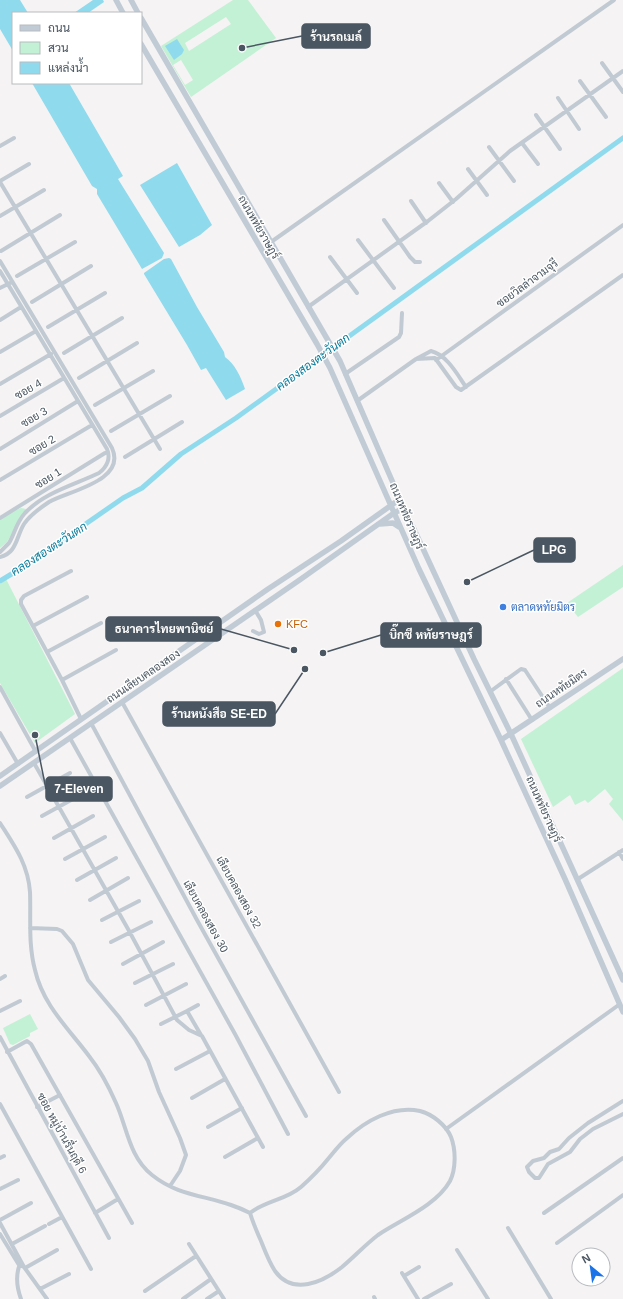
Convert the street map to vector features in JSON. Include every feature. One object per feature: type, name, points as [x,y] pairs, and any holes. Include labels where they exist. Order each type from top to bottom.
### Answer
[{"type":"main road","points":[[116,0],[123,12]]},
{"type":"main road","points":[[131,0],[137,12]]},
{"type":"main road","name":"ถนนหทัยราษฎร์","points":[[142,20],[340,361],[404,508],[474,659],[511,734],[623,980]]},
{"type":"main road","name":"ถนนหทัยราษฎร์","points":[[142,46],[330,368],[400,527],[457,649],[502,740],[623,1012]]},
{"type":"main road","points":[[379,513],[384,506],[387,496]]},
{"type":"main road","name":"ถนนเลียบคลองสอง","points":[[0,776],[188,644],[341,541],[390,504],[400,499]]},
{"type":"main road","name":"ถนนเลียบคลองสอง","points":[[0,786],[394,513],[404,508]]},
{"type":"main road","points":[[380,524],[393,523],[400,527]]},
{"type":"main road","points":[[188,644],[195,652]]},
{"type":"main road","name":"ถนนหทัยมิตร","points":[[502,740],[623,659]]},
{"type":"street","points":[[271,242],[614,0]]},
{"type":"street","points":[[602,63],[623,92]]},
{"type":"street","points":[[308,307],[400,242],[453,202],[499,161],[522,143],[623,71]]},
{"type":"street","points":[[580,81],[591,94],[606,117]]},
{"type":"street","points":[[558,98],[579,129]]},
{"type":"street","points":[[536,115],[560,149]]},
{"type":"street","points":[[0,146],[14,138]]},
{"type":"street","points":[[522,143],[538,164]]},
{"type":"street","points":[[489,147],[514,181]]},
{"type":"street","points":[[29,164],[0,182],[160,449]]},
{"type":"street","points":[[468,169],[488,195]]},
{"type":"street","points":[[439,183],[453,202]]},
{"type":"street","points":[[0,216],[44,190]]},
{"type":"street","points":[[411,201],[426,222]]},
{"type":"street","points":[[0,251],[60,215]]},
{"type":"street","points":[[384,220],[410,257],[415,262],[420,262]]},
{"type":"street","name":"ซอยวิลล่าจามจุรี","points":[[436,360],[623,225]]},
{"type":"street","points":[[358,240],[394,288]]},
{"type":"street","points":[[17,276],[75,242]]},
{"type":"street","points":[[330,257],[356,293]]},
{"type":"street","points":[[0,261],[22,308],[108,452],[108,460],[105,468],[99,473],[52,493],[33,506],[19,522],[9,542],[0,552]]},
{"type":"street","points":[[32,302],[91,266]]},
{"type":"street","points":[[0,271],[10,283],[55,352],[114,454],[113,465],[107,474],[90,485],[59,497],[40,508],[24,525],[13,549],[5,556],[0,557]]},
{"type":"street","points":[[416,359],[432,357],[436,360],[456,387],[461,390],[623,275]]},
{"type":"street","points":[[0,288],[10,283]]},
{"type":"street","points":[[48,327],[105,293]]},
{"type":"street","points":[[0,320],[22,308]]},
{"type":"street","points":[[345,374],[398,337],[401,333],[402,313]]},
{"type":"street","points":[[64,353],[122,318]]},
{"type":"street","points":[[0,352],[36,331]]},
{"type":"street","points":[[79,378],[137,343]]},
{"type":"street","points":[[357,401],[416,359],[431,351],[442,356],[466,387]]},
{"type":"street","points":[[0,384],[55,352]]},
{"type":"street","points":[[95,405],[153,371]]},
{"type":"street","name":"ซอย 4","points":[[0,416],[64,378]]},
{"type":"street","points":[[111,431],[170,396]]},
{"type":"street","name":"ซอย 3","points":[[0,449],[78,401]]},
{"type":"street","points":[[125,457],[182,422]]},
{"type":"street","name":"ซอย 2","points":[[0,480],[92,425]]},
{"type":"street","name":"ซอย 1","points":[[0,518],[105,453]]},
{"type":"street","points":[[49,488],[52,493]]},
{"type":"street","points":[[57,491],[59,497]]},
{"type":"street","points":[[19,522],[24,525]]},
{"type":"street","points":[[71,571],[24,596],[21,600],[21,604],[62,680],[81,720]]},
{"type":"street","points":[[33,626],[87,597]]},
{"type":"street","points":[[253,631],[259,634],[264,632],[261,620],[255,610]]},
{"type":"street","points":[[47,652],[101,623]]},
{"type":"street","points":[[62,680],[116,650]]},
{"type":"street","points":[[491,691],[521,669],[525,670],[550,708]]},
{"type":"street","points":[[506,679],[532,720]]},
{"type":"street","points":[[0,687],[36,752]]},
{"type":"street","name":"เลียบคลองสอง 32","points":[[122,702],[339,1092]]},
{"type":"street","name":"เลียบคลองสอง 30","points":[[91,724],[197,920],[306,1116]]},
{"type":"street","points":[[0,733],[18,764]]},
{"type":"street","points":[[70,738],[235,1034],[288,1134]]},
{"type":"street","points":[[34,763],[177,1020],[189,1030],[202,1036]]},
{"type":"street","points":[[27,797],[70,773]]},
{"type":"street","points":[[42,816],[82,794]]},
{"type":"street","points":[[54,838],[93,816]]},
{"type":"street","points":[[0,823],[17,848],[27,875],[30,891],[30,928],[34,969],[38,981],[47,1001],[62,1024],[91,1057],[98,1069],[117,1103],[132,1149],[140,1162],[150,1174],[170,1186],[188,1194],[230,1204],[250,1213],[270,1261],[276,1272],[284,1280],[292,1285],[301,1286],[328,1276],[342,1267],[376,1237],[433,1200],[446,1186],[453,1173],[455,1146],[446,1128],[426,1113],[413,1110],[400,1110],[386,1114],[363,1125],[346,1138],[320,1169],[292,1194],[256,1208],[250,1213]]},
{"type":"street","points":[[65,859],[105,837]]},
{"type":"street","points":[[578,879],[623,850]]},
{"type":"street","points":[[619,852],[623,859]]},
{"type":"street","points":[[76,880],[116,858]]},
{"type":"street","points":[[90,900],[128,878]]},
{"type":"street","points":[[102,920],[139,901]]},
{"type":"street","points":[[111,942],[151,922]]},
{"type":"street","points":[[30,928],[57,929],[62,931],[73,944],[88,980],[119,1017],[143,1051],[186,1155],[180,1171],[170,1186]]},
{"type":"street","points":[[123,964],[163,942]]},
{"type":"street","points":[[135,983],[174,964]]},
{"type":"street","points":[[0,979],[5,976]]},
{"type":"street","points":[[146,1005],[186,984]]},
{"type":"street","points":[[0,1011],[20,1001]]},
{"type":"street","points":[[446,1128],[620,1004]]},
{"type":"street","points":[[161,1024],[198,1005]]},
{"type":"street","points":[[187,1011],[264,1147]]},
{"type":"street","name":"ซอย หมู่บ้านรื่นฤดี 6","points":[[0,1037],[96,1213],[108,1238]]},
{"type":"street","points":[[7,1052],[25,1042],[29,1042],[132,1223]]},
{"type":"street","points":[[176,1069],[210,1051]]},
{"type":"street","points":[[192,1098],[225,1079]]},
{"type":"street","points":[[37,1107],[60,1095]]},
{"type":"street","points":[[623,1101],[594,1118],[575,1133],[559,1149],[550,1152],[544,1158],[537,1159],[529,1164],[528,1167],[532,1176],[539,1178],[548,1164],[570,1152],[580,1139],[593,1129],[623,1114]]},
{"type":"street","points":[[0,1104],[91,1269]]},
{"type":"street","points":[[208,1127],[242,1108]]},
{"type":"street","points":[[575,1133],[580,1139]]},
{"type":"street","points":[[225,1157],[258,1138]]},
{"type":"street","points":[[544,1213],[623,1158]]},
{"type":"street","points":[[0,1189],[18,1180]]},
{"type":"street","points":[[557,1243],[623,1195]]},
{"type":"street","points":[[96,1213],[118,1199]]},
{"type":"street","points":[[0,1220],[31,1204]]},
{"type":"street","points":[[12,1244],[62,1216]]},
{"type":"street","points":[[0,1223],[22,1266]]},
{"type":"street","points":[[508,1228],[551,1299]]},
{"type":"street","points":[[0,1234],[47,1299]]},
{"type":"street","points":[[189,1244],[224,1299]]},
{"type":"street","points":[[21,1299],[18,1290],[17,1277],[22,1266],[57,1250]]},
{"type":"street","points":[[457,1250],[488,1299]]},
{"type":"street","points":[[145,1292],[196,1256]]},
{"type":"street","points":[[418,1299],[403,1274],[419,1267]]},
{"type":"street","points":[[40,1289],[69,1274]]},
{"type":"street","points":[[182,1299],[211,1279]]},
{"type":"street","points":[[424,1299],[451,1284]]},
{"type":"street","points":[[207,1299],[218,1291]]},
{"type":"green space","points":[[233,0],[248,0],[276,38],[191,97],[161,46]],"holes":[[[226,17],[231,24],[189,51],[185,43]],[[181,60],[193,80],[185,85],[173,65]]]},
{"type":"green space","points":[[21,508],[26,509],[7,542],[0,548],[0,517]]},
{"type":"green space","points":[[623,565],[623,587],[578,617],[567,603]]},
{"type":"green space","points":[[6,579],[75,714],[35,743],[0,683],[0,584]]},
{"type":"green space","points":[[623,668],[623,821],[609,804],[613,799],[605,789],[588,803],[585,800],[575,805],[570,795],[553,807],[521,739]]},
{"type":"green space","points":[[30,1014],[38,1029],[30,1033],[30,1036],[13,1045],[10,1044],[3,1028]]},
{"type":"water","points":[[0,0],[20,0],[27,12],[12,12],[12,49],[0,29]]},
{"type":"water","points":[[93,0],[103,0],[104,2],[89,12],[75,12]]},
{"type":"water","points":[[177,39],[184,50],[182,54],[174,60],[165,46]]},
{"type":"water","points":[[33,84],[70,84],[123,176],[118,179],[164,253],[162,258],[142,269],[97,194],[97,189],[92,186]]},
{"type":"water","points":[[177,163],[212,225],[200,235],[179,247],[140,185]]},
{"type":"water","points":[[164,259],[171,259],[224,352],[225,357],[235,367],[242,380],[245,389],[226,400],[206,368],[201,370],[144,274]]},
{"type":"waterway","name":"คลองสองตะวันตก","points":[[0,581],[28,564],[123,498],[142,488],[181,454],[236,418],[623,138]]},
{"type":"place","name":"ร้านรถเมล์","points":[[242,48]]},
{"type":"place","name":"LPG","points":[[467,582]]},
{"type":"place","name":"ตลาดหทัยมิตร","points":[[503,607]]},
{"type":"place","name":"KFC","points":[[278,624]]},
{"type":"place","name":"ธนาคารไทยพานิชย์","points":[[294,650]]},
{"type":"place","name":"บิ๊กซี หทัยราษฎร์","points":[[323,653]]},
{"type":"place","name":"ร้านหนังสือ SE-ED","points":[[305,669]]},
{"type":"place","name":"7-Eleven","points":[[35,735]]}]
